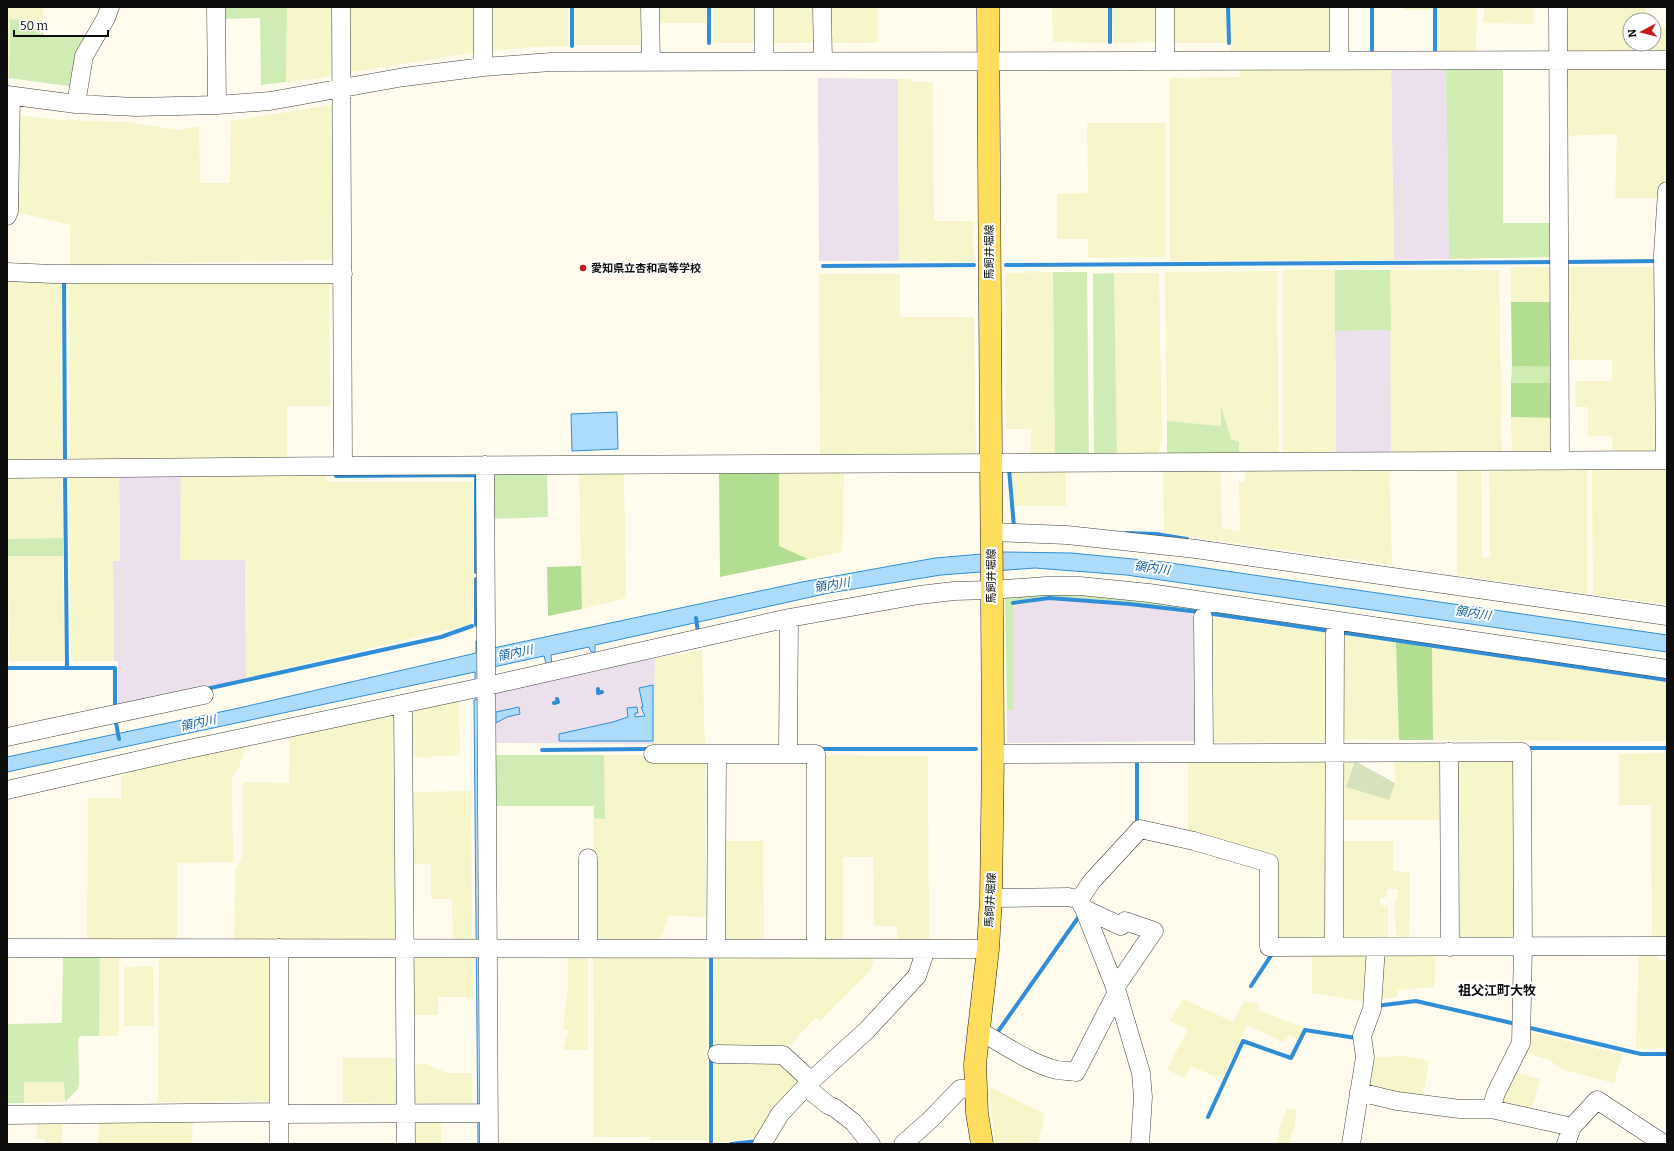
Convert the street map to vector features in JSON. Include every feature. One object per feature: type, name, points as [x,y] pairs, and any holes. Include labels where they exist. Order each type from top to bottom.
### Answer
[{"type":"main road","name":"馬飼井堀線","points":[[982,1144],[977,1113],[975,1064],[988,949],[991,898],[993,754],[988,7]]},
{"type":"street","points":[[76,104],[84,56],[106,18],[110,7]]},
{"type":"street","points":[[216,7],[217,105]]},
{"type":"street","points":[[341,7],[343,466]]},
{"type":"street","points":[[483,7],[483,67]]},
{"type":"street","points":[[650,7],[651,62]]},
{"type":"street","points":[[764,7],[764,61]]},
{"type":"street","points":[[822,7],[823,61]]},
{"type":"street","points":[[1165,7],[1165,60]]},
{"type":"street","points":[[1339,7],[1339,60]]},
{"type":"street","points":[[1558,7],[1560,461]]},
{"type":"street","points":[[7,216],[9,211],[9,95],[76,104],[136,107],[217,105],[270,101],[404,77],[483,67],[551,62],[988,60],[1667,60]]},
{"type":"street","points":[[7,469],[485,465],[1666,460],[1664,254],[1667,191]]},
{"type":"street","points":[[7,272],[53,274],[342,274]]},
{"type":"street","points":[[485,465],[487,685],[482,948],[483,1113],[489,1144]]},
{"type":"street","points":[[991,532],[1067,535],[1196,549],[1667,616]]},
{"type":"street","points":[[7,790],[789,618],[919,595],[991,588],[1080,586],[1149,593],[1376,627],[1493,642],[1667,669]]},
{"type":"street","points":[[1203,617],[1204,753]]},
{"type":"street","points":[[788,754],[789,618]]},
{"type":"street","points":[[1334,947],[1335,632]]},
{"type":"street","points":[[7,737],[204,695]]},
{"type":"street","points":[[403,704],[406,1144]]},
{"type":"street","points":[[1449,752],[1450,946]]},
{"type":"street","points":[[993,754],[1522,752],[1523,946],[1521,1043],[1496,1093],[1491,1109]]},
{"type":"street","points":[[653,754],[816,754],[816,949]]},
{"type":"street","points":[[716,948],[717,754]]},
{"type":"street","points":[[1140,1144],[1144,1097],[1141,1073],[1116,990],[1082,905],[1092,881],[1140,829],[1194,841],[1269,863],[1269,947],[1667,946]]},
{"type":"street","points":[[588,858],[588,948]]},
{"type":"street","points":[[978,1030],[1045,1066],[1058,1070],[1076,1072],[1116,990],[1154,931],[1125,921],[1121,926],[1069,897],[991,898]]},
{"type":"street","points":[[1351,1144],[1365,1057],[1362,1036],[1372,1009],[1376,947]]},
{"type":"street","points":[[7,948],[988,949]]},
{"type":"street","points":[[279,948],[279,1144]]},
{"type":"street","points":[[762,1144],[780,1114],[808,1084],[867,1030],[917,976],[926,949]]},
{"type":"street","points":[[717,1054],[783,1055],[828,1105],[835,1108],[853,1122],[871,1144]]},
{"type":"street","points":[[903,1144],[930,1120],[960,1089],[976,1088]]},
{"type":"street","points":[[1359,1092],[1396,1101],[1453,1109],[1491,1109],[1572,1127]]},
{"type":"street","points":[[1566,1144],[1572,1127],[1597,1100],[1664,1144]]},
{"type":"street","points":[[7,1115],[483,1113]]},
{"type":"shaded area","points":[[7,7],[43,7],[43,24],[10,19],[9,78],[7,77]]},
{"type":"shaded area","points":[[287,7],[338,7],[338,73],[316,79],[286,82]]},
{"type":"shaded area","points":[[344,7],[478,7],[478,52],[345,73]]},
{"type":"shaded area","points":[[489,7],[568,7],[568,46],[489,51]]},
{"type":"shaded area","points":[[575,7],[642,7],[642,45],[575,45]]},
{"type":"shaded area","points":[[659,7],[706,7],[706,23],[659,23]]},
{"type":"shaded area","points":[[713,7],[760,7],[760,43],[713,43]]},
{"type":"shaded area","points":[[768,7],[821,7],[821,43],[768,43]]},
{"type":"shaded area","points":[[826,7],[877,7],[877,43],[826,43]]},
{"type":"shaded area","points":[[1052,7],[1107,7],[1107,43],[1053,42]]},
{"type":"shaded area","points":[[1112,7],[1158,7],[1158,42],[1113,43]]},
{"type":"shaded area","points":[[1172,7],[1225,7],[1226,43],[1172,43]]},
{"type":"shaded area","points":[[1230,7],[1336,7],[1337,53],[1231,56]]},
{"type":"shaded area","points":[[1404,7],[1433,7],[1433,10],[1404,10]]},
{"type":"shaded area","points":[[1437,7],[1477,7],[1476,52],[1437,53]]},
{"type":"shaded area","points":[[1484,7],[1533,7],[1533,24],[1483,23]]},
{"type":"shaded area","points":[[1562,7],[1646,7],[1646,12],[1622,12],[1622,52],[1662,52],[1662,27],[1667,27],[1667,53],[1564,53]]},
{"type":"shaded area","points":[[1667,66],[1667,143],[1664,198],[1615,198],[1617,134],[1562,136],[1563,67]]},
{"type":"shaded area","points":[[1446,67],[1449,259],[1394,260],[1391,68]]},
{"type":"shaded area","points":[[1391,68],[1394,260],[1170,261],[1170,78],[1240,77],[1240,70]]},
{"type":"shaded area","points":[[818,78],[898,79],[899,261],[819,261]]},
{"type":"shaded area","points":[[898,79],[911,79],[911,82],[933,82],[934,221],[973,221],[974,261],[899,261]]},
{"type":"shaded area","points":[[337,104],[338,260],[70,265],[70,225],[13,211],[15,115],[63,120],[126,122],[179,130],[199,126],[200,183],[230,183],[231,121]]},
{"type":"shaded area","points":[[1087,123],[1165,123],[1165,257],[1088,258],[1088,239],[1057,239],[1057,194],[1088,193]]},
{"type":"shaded area","points":[[1511,267],[1555,267],[1555,302],[1511,302]]},
{"type":"shaded area","points":[[1562,267],[1660,267],[1662,452],[1613,455],[1612,436],[1588,436],[1588,407],[1576,407],[1575,381],[1612,381],[1612,360],[1563,360]]},
{"type":"shaded area","points":[[1283,269],[1335,270],[1336,458],[1283,454]]},
{"type":"shaded area","points":[[1390,270],[1499,270],[1502,457],[1391,457]]},
{"type":"shaded area","points":[[1277,271],[1279,455],[1239,458],[1231,439],[1222,408],[1221,426],[1167,421],[1165,272]]},
{"type":"shaded area","points":[[1053,272],[1055,459],[1031,459],[1031,429],[1006,429],[1005,273]]},
{"type":"shaded area","points":[[1114,273],[1159,273],[1162,441],[1157,457],[1117,458]]},
{"type":"shaded area","points":[[819,274],[900,274],[900,317],[974,317],[976,460],[820,460]]},
{"type":"shaded area","points":[[7,276],[61,278],[62,464],[8,464]]},
{"type":"shaded area","points":[[69,277],[329,277],[330,406],[287,406],[287,463],[70,465]]},
{"type":"shaded area","points":[[1391,330],[1391,457],[1336,458],[1335,331]]},
{"type":"shaded area","points":[[1511,417],[1556,418],[1556,454],[1512,456]]},
{"type":"shaded area","points":[[1587,465],[1587,594],[1457,575],[1457,467],[1481,466],[1482,558],[1490,558],[1489,466]]},
{"type":"shaded area","points":[[1592,465],[1667,465],[1667,604],[1593,595]]},
{"type":"shaded area","points":[[1389,467],[1392,565],[1164,533],[1163,469],[1221,468],[1222,528],[1240,531],[1239,482],[1245,482],[1245,468]]},
{"type":"shaded area","points":[[779,468],[844,469],[842,552],[808,559],[779,546]]},
{"type":"shaded area","points":[[579,469],[624,469],[626,598],[582,609]]},
{"type":"shaded area","points":[[1009,469],[1065,469],[1066,506],[1014,506]]},
{"type":"shaded area","points":[[181,472],[245,560],[246,678],[118,707],[118,661],[114,661],[113,561],[120,561],[119,473]]},
{"type":"shaded area","points":[[181,472],[326,472],[327,482],[472,482],[473,606],[471,624],[246,678],[245,560],[180,560]]},
{"type":"shaded area","points":[[62,473],[63,538],[8,539],[7,474]]},
{"type":"shaded area","points":[[69,473],[119,473],[120,561],[113,561],[114,661],[71,661]]},
{"type":"shaded area","points":[[8,556],[63,556],[64,661],[9,661]]},
{"type":"shaded area","points":[[1049,599],[1130,605],[1200,615],[1200,741],[1007,743],[1007,710],[1013,710],[1013,606]]},
{"type":"shaded area","points":[[1210,617],[1329,633],[1328,742],[1210,742]]},
{"type":"shaded area","points":[[1341,634],[1396,642],[1399,740],[1342,740]]},
{"type":"shaded area","points":[[1432,648],[1667,681],[1667,741],[1433,740]]},
{"type":"shaded area","points":[[702,650],[705,744],[654,744],[655,658]]},
{"type":"shaded area","points":[[655,658],[654,744],[493,743],[492,693]]},
{"type":"shaded area","points":[[459,700],[460,755],[407,758],[406,710]]},
{"type":"shaded area","points":[[400,712],[402,943],[234,944],[235,870],[240,862],[243,852],[243,782],[289,783],[290,736]]},
{"type":"shaded area","points":[[245,747],[239,768],[232,777],[233,862],[177,863],[177,943],[87,943],[88,798],[121,798],[121,768],[174,760],[177,764],[181,759]]},
{"type":"shaded area","points":[[1517,753],[1520,938],[1456,941],[1452,754]]},
{"type":"shaded area","points":[[1667,753],[1667,942],[1652,942],[1651,805],[1619,805],[1619,754]]},
{"type":"shaded area","points":[[604,755],[648,755],[706,758],[706,917],[668,916],[660,943],[594,943],[594,818],[605,818]]},
{"type":"shaded area","points":[[820,755],[928,756],[929,943],[897,943],[897,926],[874,926],[873,857],[843,857],[843,943],[821,943]]},
{"type":"shaded area","points":[[1188,756],[1331,756],[1331,939],[1278,942],[1277,858],[1188,831]]},
{"type":"shaded area","points":[[1444,756],[1446,820],[1338,820],[1341,761],[1355,761],[1346,787],[1395,783],[1394,757]]},
{"type":"shaded area","points":[[471,791],[472,943],[453,943],[452,899],[431,899],[431,864],[409,864],[408,792]]},
{"type":"shaded area","points":[[719,841],[763,841],[764,942],[720,943]]},
{"type":"shaded area","points":[[1338,841],[1393,841],[1393,871],[1410,872],[1409,941],[1396,941],[1395,898],[1398,898],[1398,889],[1387,889],[1387,897],[1380,898],[1380,905],[1388,905],[1388,941],[1340,942]]},
{"type":"shaded area","points":[[1639,950],[1658,951],[1657,960],[1667,960],[1667,1048],[1643,1049],[1636,1047]]},
{"type":"shaded area","points":[[1436,952],[1434,987],[1398,990],[1397,997],[1376,1000],[1380,954]]},
{"type":"shaded area","points":[[100,953],[119,953],[118,1036],[99,1036]]},
{"type":"shaded area","points":[[159,953],[274,953],[277,1101],[158,1102]]},
{"type":"shaded area","points":[[593,953],[706,953],[707,1140],[650,1140],[650,1137],[594,1137]]},
{"type":"shaded area","points":[[715,953],[875,953],[871,970],[820,1021],[816,1017],[784,1052],[714,1051]]},
{"type":"shaded area","points":[[410,954],[473,954],[473,997],[438,997],[438,1015],[409,1015]]},
{"type":"shaded area","points":[[568,954],[588,954],[588,1050],[563,1050],[569,1031],[563,1028],[568,988]]},
{"type":"shaded area","points":[[1312,956],[1368,956],[1365,1002],[1312,993]]},
{"type":"shaded area","points":[[153,966],[154,1026],[124,1026],[124,967]]},
{"type":"shaded area","points":[[1183,999],[1233,1022],[1244,1001],[1259,1004],[1258,1010],[1305,1028],[1298,1040],[1290,1035],[1283,1042],[1247,1025],[1222,1079],[1190,1066],[1185,1079],[1167,1069],[1188,1029],[1170,1021]]},
{"type":"shaded area","points":[[1523,1030],[1622,1055],[1614,1083],[1564,1070],[1549,1060],[1520,1051]]},
{"type":"shaded area","points":[[1402,1056],[1429,1061],[1422,1101],[1366,1090],[1367,1058]]},
{"type":"shaded area","points":[[343,1058],[403,1058],[403,1104],[343,1103]]},
{"type":"shaded area","points":[[714,1058],[782,1058],[806,1081],[762,1137],[714,1143]]},
{"type":"shaded area","points":[[410,1064],[427,1064],[447,1073],[472,1073],[472,1103],[410,1103]]},
{"type":"shaded area","points":[[1510,1072],[1540,1079],[1530,1115],[1494,1108]]},
{"type":"shaded area","points":[[24,1082],[64,1082],[65,1102],[24,1103]]},
{"type":"shaded area","points":[[990,1087],[1045,1114],[1038,1144],[996,1144],[990,1103]]},
{"type":"shaded area","points":[[1287,1108],[1297,1110],[1294,1131],[1292,1131],[1289,1144],[1277,1144],[1279,1130]]},
{"type":"shaded area","points":[[193,1115],[192,1144],[98,1144],[99,1118]]},
{"type":"shaded area","points":[[412,1115],[441,1115],[441,1144],[416,1144],[409,1140]]},
{"type":"shaded area","points":[[37,1120],[62,1120],[62,1144],[45,1144],[45,1139],[37,1139]]},
{"type":"green space","points":[[220,7],[287,7],[286,82],[261,85],[260,18],[220,19]]},
{"type":"green space","points":[[10,19],[43,24],[44,35],[91,35],[75,87],[9,78]]},
{"type":"green space","points":[[1446,67],[1503,68],[1503,223],[1555,223],[1555,257],[1449,259]]},
{"type":"green space","points":[[1335,270],[1390,270],[1391,330],[1335,331]]},
{"type":"green space","points":[[1053,272],[1087,272],[1089,459],[1055,459]]},
{"type":"green space","points":[[1114,273],[1117,458],[1094,459],[1093,274]]},
{"type":"green space","points":[[1511,302],[1555,302],[1556,367],[1512,366]]},
{"type":"green space","points":[[1512,366],[1556,367],[1556,383],[1511,383]]},
{"type":"green space","points":[[1511,383],[1556,383],[1556,418],[1511,417]]},
{"type":"green space","points":[[1221,406],[1231,439],[1239,442],[1239,458],[1167,459],[1167,421],[1221,426]]},
{"type":"green space","points":[[779,468],[779,546],[808,559],[720,577],[719,469]]},
{"type":"green space","points":[[547,469],[548,517],[490,519],[493,471]]},
{"type":"green space","points":[[63,538],[63,556],[8,556],[8,539]]},
{"type":"green space","points":[[581,566],[582,609],[548,616],[547,567]]},
{"type":"green space","points":[[1080,590],[1667,673],[1667,679],[1131,602],[1048,596],[1013,601],[1013,710],[1007,710],[1005,593]]},
{"type":"green space","points":[[1396,642],[1432,648],[1433,740],[1399,740]]},
{"type":"green space","points":[[493,755],[604,755],[605,819],[594,818],[594,806],[494,806]]},
{"type":"green space","points":[[1355,761],[1395,783],[1389,800],[1346,787]]},
{"type":"green space","points":[[63,953],[100,953],[99,1036],[81,1036],[78,1039],[79,1085],[77,1090],[65,1102],[64,1082],[24,1082],[24,1103],[8,1103],[8,1024],[62,1023]]},
{"type":"water","points":[[617,412],[618,449],[572,451],[571,414]]},
{"type":"water","name":"領内川","points":[[1005,552],[1071,553],[1164,562],[1667,635],[1667,652],[1126,575],[1035,568],[941,575],[829,593],[595,645],[595,652],[591,652],[589,647],[551,655],[552,666],[547,667],[544,656],[489,668],[480,683],[475,683],[475,672],[7,772],[7,757],[239,708],[476,653],[476,641],[479,641],[489,649],[802,582],[935,558]]},
{"type":"water","points":[[653,685],[653,741],[559,741],[559,734],[613,722],[628,717],[627,708],[637,707],[638,713],[635,713],[635,717],[645,716],[641,707],[643,707],[639,688]]},
{"type":"water","points":[[476,695],[480,695],[483,1144],[478,1144],[474,700],[476,700]]},
{"type":"water","points":[[519,707],[520,714],[507,717],[496,723],[496,712]]},
{"type":"waterway","points":[[572,7],[572,46]]},
{"type":"waterway","points":[[709,7],[709,43]]},
{"type":"waterway","points":[[1110,7],[1110,42]]},
{"type":"waterway","points":[[1228,7],[1229,43]]},
{"type":"waterway","points":[[1372,7],[1372,54]]},
{"type":"waterway","points":[[1435,7],[1435,53]]},
{"type":"waterway","points":[[1566,262],[1658,261]]},
{"type":"waterway","points":[[1006,265],[1554,262]]},
{"type":"waterway","points":[[823,266],[974,265]]},
{"type":"waterway","points":[[64,278],[65,464]]},
{"type":"waterway","points":[[1009,469],[1014,527],[1016,527]]},
{"type":"waterway","points":[[65,474],[67,668]]},
{"type":"waterway","points":[[336,476],[476,475],[476,572]]},
{"type":"waterway","points":[[1126,533],[1156,534],[1187,539]]},
{"type":"waterway","points":[[476,579],[476,625]]},
{"type":"waterway","points":[[1013,603],[1049,598],[1130,604],[1199,612]]},
{"type":"waterway","points":[[1206,613],[1330,631]]},
{"type":"waterway","points":[[696,618],[698,633]]},
{"type":"waterway","points":[[206,689],[441,637],[472,626]]},
{"type":"waterway","points":[[1339,632],[1667,680]]},
{"type":"waterway","points":[[8,668],[115,668],[115,706]]},
{"type":"waterway","points":[[598,689],[598,693],[602,692]]},
{"type":"waterway","points":[[554,703],[558,702],[557,699]]},
{"type":"waterway","points":[[116,723],[119,739]]},
{"type":"waterway","points":[[1527,748],[1667,748]]},
{"type":"waterway","points":[[542,750],[646,749]]},
{"type":"waterway","points":[[819,749],[976,749]]},
{"type":"waterway","points":[[1137,758],[1137,822]]},
{"type":"waterway","points":[[995,1034],[1080,915]]},
{"type":"waterway","points":[[711,954],[711,1144]]},
{"type":"waterway","points":[[1251,986],[1273,954]]},
{"type":"waterway","points":[[1376,1006],[1416,1001],[1516,1024]]},
{"type":"waterway","points":[[1526,1027],[1641,1054],[1667,1054]]},
{"type":"waterway","points":[[1208,1117],[1243,1041],[1291,1058],[1305,1030],[1356,1038],[1356,1036]]},
{"type":"waterway","points":[[731,1144],[758,1141]]},
{"type":"place","name":"愛知県立杏和高等学校","points":[[583,268]]},
{"type":"district","name":"祖父江町大牧","points":[[1497,990]]}]
